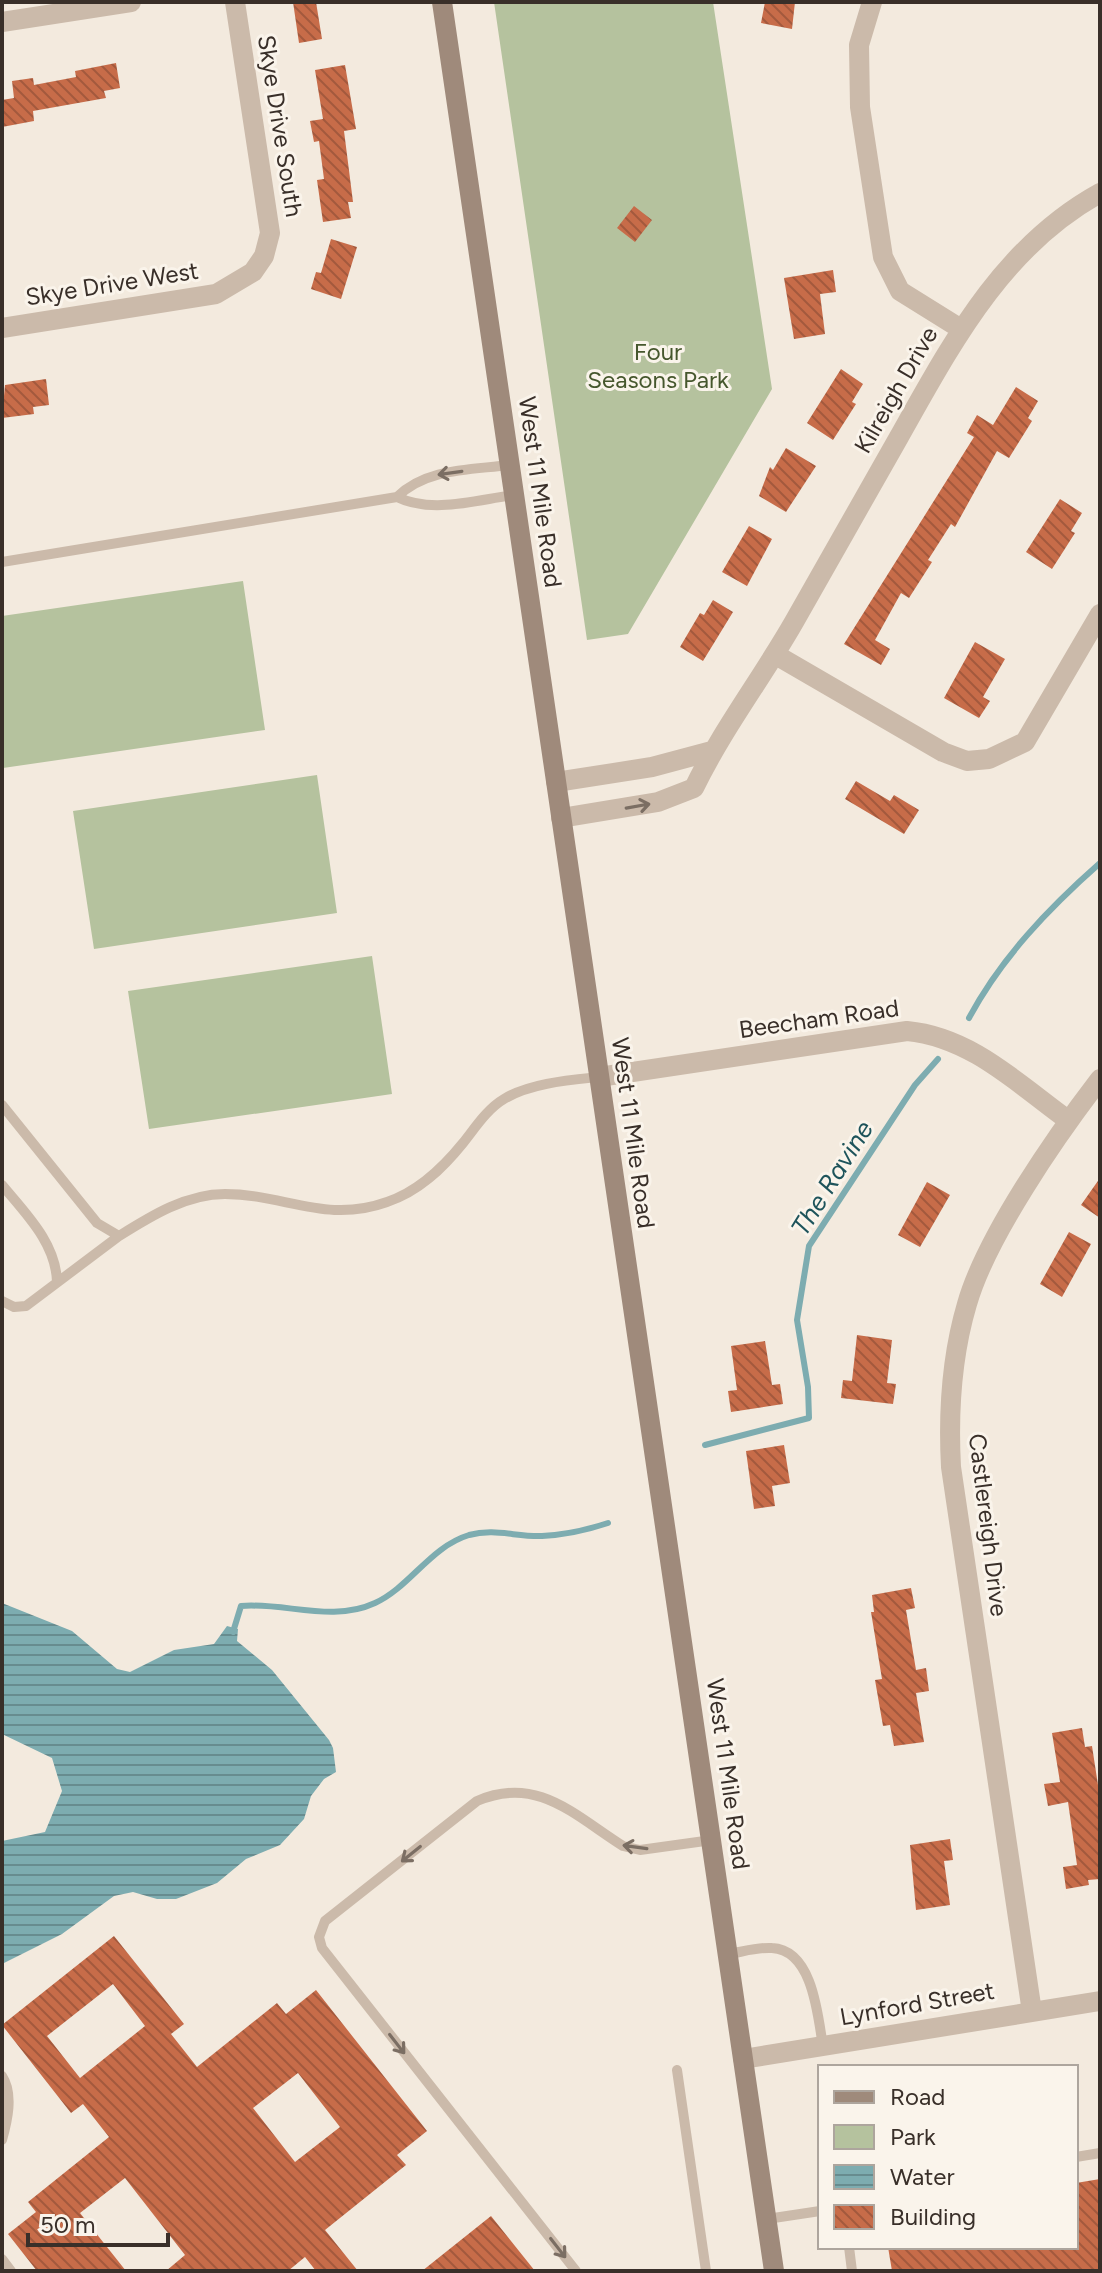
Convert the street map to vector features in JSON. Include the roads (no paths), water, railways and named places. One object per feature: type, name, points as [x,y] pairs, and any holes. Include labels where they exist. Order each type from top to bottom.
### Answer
[{"type":"street","points":[[2,22],[131,2]]},
{"type":"street","name":"Skye Drive South","points":[[235,2],[270,233],[264,256]]},
{"type":"street","name":"West 11 Mile Road","points":[[442,2],[774,2271]]},
{"type":"street","name":"Kilreigh Drive","points":[[561,818],[658,802],[694,788],[712,751],[776,655],[961,329],[900,291],[883,257],[859,92],[859,45],[872,2]]},
{"type":"street","points":[[961,329],[1005,268],[1073,207],[1100,193]]},
{"type":"street","name":"Skye Drive West","points":[[2,328],[216,294],[253,272],[264,256]]},
{"type":"street","points":[[776,655],[943,752],[967,761],[989,759],[1025,742],[1100,614]]},
{"type":"street","points":[[556,782],[652,767],[712,751]]},
{"type":"street","name":"Beecham Road","points":[[599,1077],[907,1031],[929,1033],[971,1049],[1068,1120]]},
{"type":"street","name":"Castlereigh Drive","points":[[1032,2012],[951,1467],[948,1417],[952,1369],[967,1301],[990,1252],[1068,1120],[1100,1079]]},
{"type":"street","name":"Lynford Street","points":[[743,2059],[1100,2001]]},
{"type":"lane","points":[[397,497],[409,485],[427,476],[509,465]]},
{"type":"lane","points":[[2,562],[397,497],[412,504],[432,506],[514,495]]},
{"type":"lane","points":[[2,1301],[14,1307],[26,1306],[119,1236],[157,1212],[198,1198],[223,1194],[328,1212],[354,1211],[385,1203],[408,1194],[435,1173],[479,1121],[504,1098],[562,1081],[599,1077]]},
{"type":"lane","points":[[2,1105],[97,1223],[119,1236]]},
{"type":"lane","points":[[2,1185],[47,1242],[57,1262],[57,1282]]},
{"type":"lane","points":[[575,2270],[322,1948],[320,1929],[325,1921],[468,1808],[494,1793],[530,1791],[632,1848],[712,1840]]},
{"type":"lane","points":[[728,1954],[772,1948],[787,1951],[803,1970],[814,1995],[823,2047]]},
{"type":"lane","points":[[677,2070],[706,2271]]},
{"type":"lane","points":[[2,2076],[6,2082],[8,2116],[2,2140]]},
{"type":"lane","points":[[1078,2157],[1100,2153]]},
{"type":"lane","points":[[767,2219],[818,2211]]},
{"type":"lane","points":[[849,2249],[852,2271]]},
{"type":"lane","points":[[2,2259],[11,2271]]},
{"type":"water","points":[[2,1603],[72,1631],[117,1669],[130,1672],[174,1650],[214,1644],[227,1626],[238,1629],[237,1641],[272,1670],[329,1740],[336,1772],[324,1779],[311,1796],[304,1819],[280,1845],[246,1859],[217,1883],[176,1899],[157,1899],[133,1892],[114,1896],[62,1934],[2,1964],[2,1841],[45,1832],[62,1791],[52,1758],[2,1734]]},
{"type":"waterway","name":"The Ravine","points":[[969,1018],[996,975],[1027,935],[1100,863]]},
{"type":"waterway","name":"The Ravine","points":[[705,1445],[809,1418],[808,1387],[797,1320],[809,1246],[915,1085],[938,1059]]},
{"type":"waterway","name":"The Ravine","points":[[233,1632],[241,1606],[325,1612],[359,1609],[375,1603],[399,1587],[443,1548],[469,1535],[488,1532],[550,1535],[608,1523]]},
{"type":"park label","name":"Four Seasons Park","points":[[658,366]]}]
